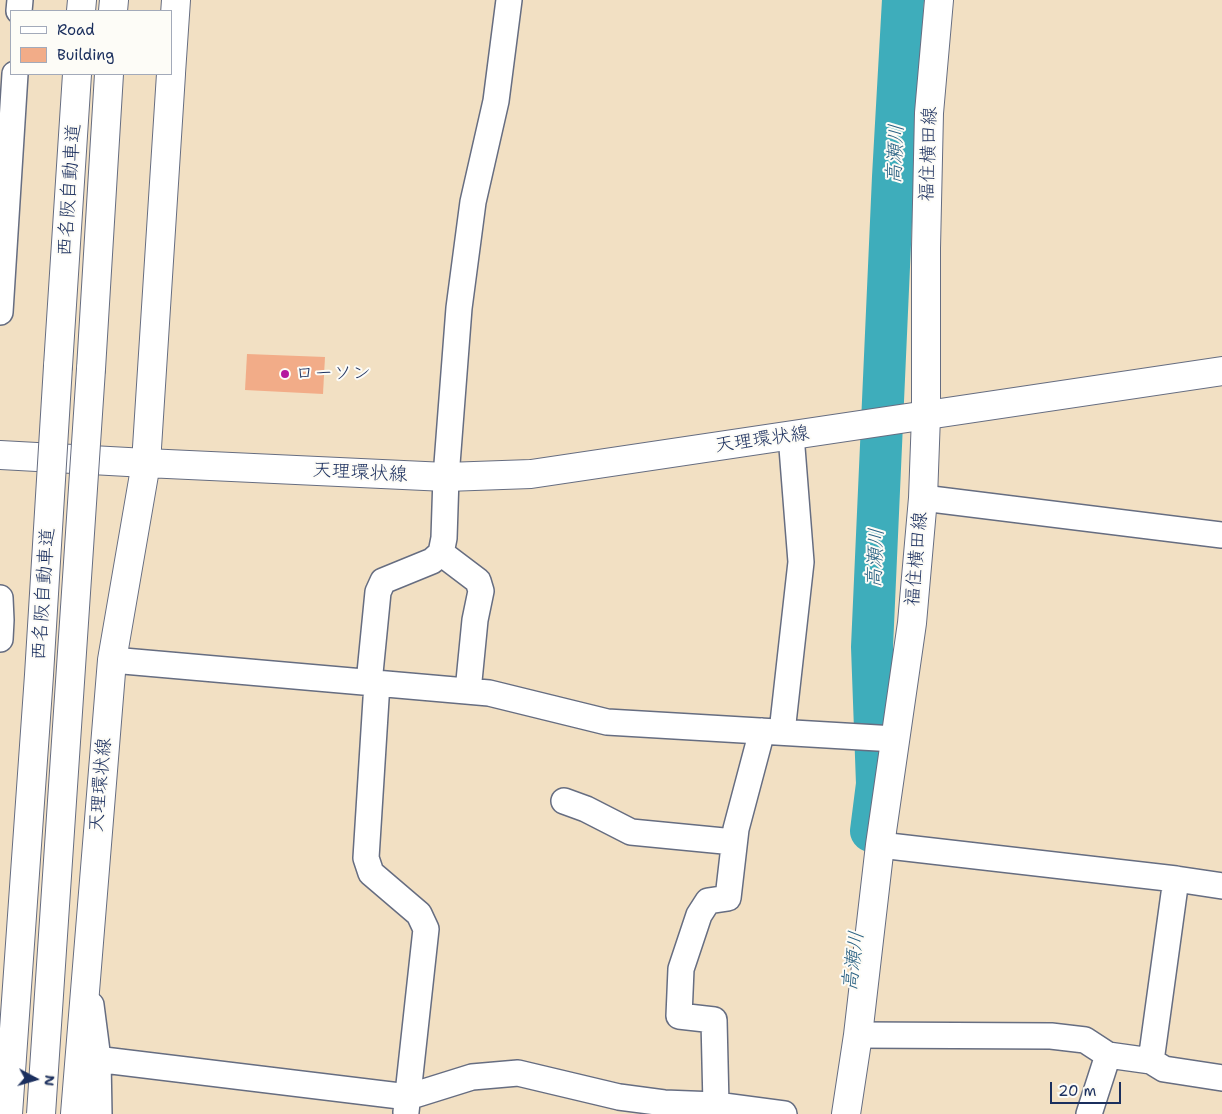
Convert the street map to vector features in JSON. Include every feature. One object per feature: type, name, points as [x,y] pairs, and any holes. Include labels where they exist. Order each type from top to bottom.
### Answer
[{"type":"main road","points":[[172,58],[176,0]]},
{"type":"main road","name":"福住横田線","points":[[846,1114],[858,1035],[880,845],[912,623],[923,498],[917,417],[926,248],[929,113],[938,0]]},
{"type":"main road","name":"西名阪自動車道","points":[[8,1114],[77,75]]},
{"type":"main road","name":"西名阪自動車道","points":[[41,1114],[109,75]]},
{"type":"main road","points":[[0,454],[146,463],[171,75]]},
{"type":"main road","name":"天理環状線","points":[[75,1114],[88,1058],[86,968],[112,660],[146,463],[446,477],[531,474],[1222,371]]},
{"type":"street","points":[[407,1105],[426,929],[419,914],[371,873],[366,858],[378,592],[383,581],[432,561],[441,553],[444,538],[446,477],[459,308],[473,202],[496,101],[510,0]]},
{"type":"street","points":[[0,312],[15,75]]},
{"type":"street","points":[[716,1104],[714,1020],[679,1016],[681,969],[699,915],[708,901],[728,898],[736,829],[772,732],[801,562],[791,435]]},
{"type":"street","points":[[923,498],[1222,536]]},
{"type":"street","points":[[441,553],[478,581],[481,591],[475,620],[468,691]]},
{"type":"street","points":[[0,598],[0,639]]},
{"type":"street","points":[[112,660],[489,693],[607,722],[896,739]]},
{"type":"street","points":[[564,801],[586,809],[631,832],[734,842]]},
{"type":"street","points":[[880,845],[1222,886]]},
{"type":"street","points":[[1151,1061],[1176,879]]},
{"type":"street","points":[[858,1035],[1051,1036],[1086,1040],[1108,1055],[1151,1061],[1164,1069],[1222,1078]]},
{"type":"street","points":[[1089,1114],[1108,1055]]},
{"type":"street","points":[[99,1114],[88,1058],[407,1105],[472,1077],[518,1074],[663,1109],[716,1104],[784,1114]]},
{"type":"building","name":"ローソン","points":[[247,354],[325,357],[323,394],[245,390]]},
{"type":"waterway","name":"高瀬川","points":[[871,831],[877,784],[872,647],[893,177],[903,0]]},
{"type":"place","name":"ローソン","points":[[285,374]]}]
